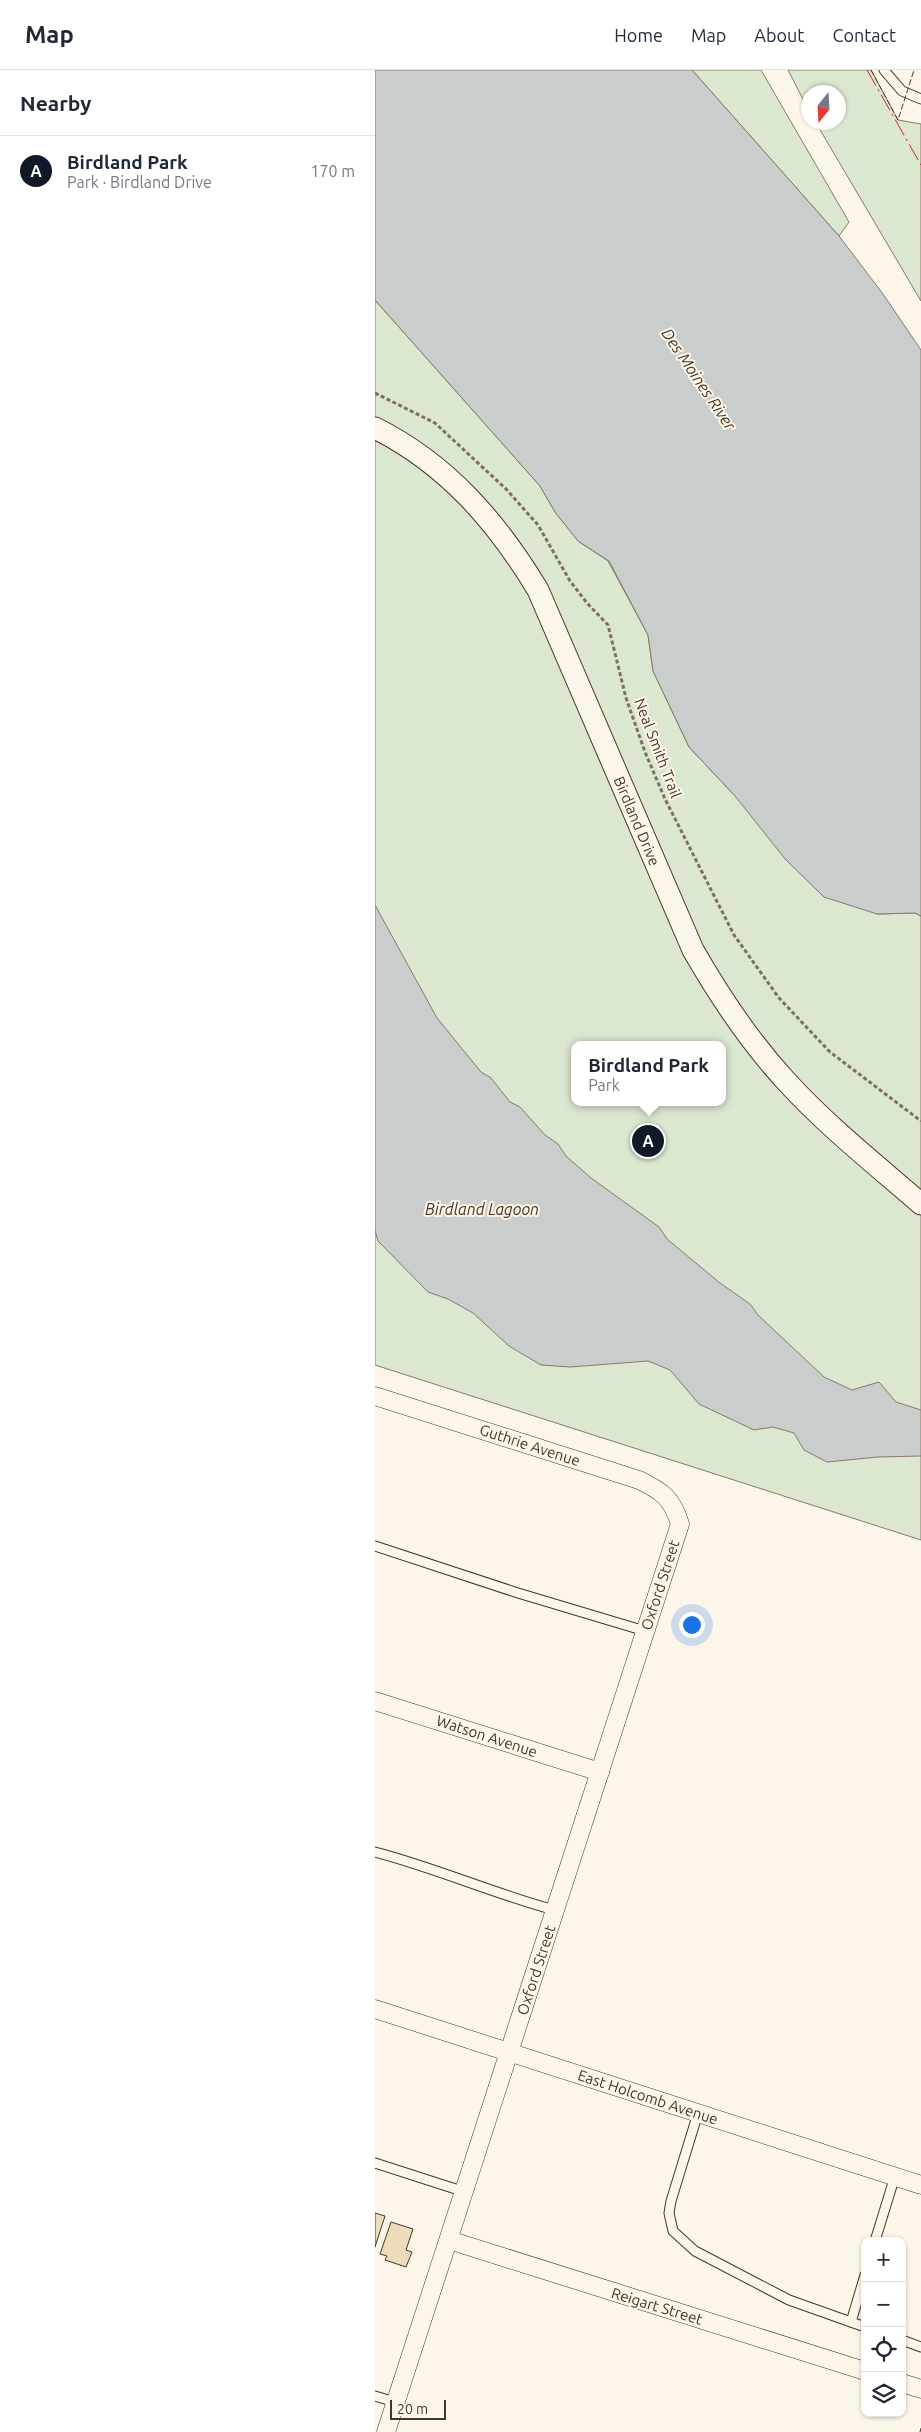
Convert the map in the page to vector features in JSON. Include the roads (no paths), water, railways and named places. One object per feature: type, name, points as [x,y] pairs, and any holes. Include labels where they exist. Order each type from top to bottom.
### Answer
[{"type":"street","name":"Birdland Drive","points":[[375,428],[429,461],[459,486],[489,518],[515,552],[538,590],[693,950],[730,1011],[760,1051],[814,1110],[921,1204]]},
{"type":"street","name":"Guthrie Avenue","points":[[375,1396],[639,1480],[661,1491],[675,1508]]},
{"type":"street","name":"Oxford Street","points":[[387,2432],[395,2402],[465,2193],[680,1524],[675,1508]]},
{"type":"street","name":"Watson Avenue","points":[[375,1700],[600,1772]]},
{"type":"street","name":"East Holcomb Avenue","points":[[375,2009],[921,2185]]},
{"type":"street","name":"Reigart Street","points":[[449,2240],[861,2370]]},
{"type":"street","points":[[906,2384],[921,2389]]},
{"type":"lane","points":[[884,70],[903,91],[921,99]]},
{"type":"lane","points":[[375,1546],[518,1593],[645,1631]]},
{"type":"lane","points":[[375,1852],[448,1874],[509,1898],[555,1910]]},
{"type":"lane","points":[[698,2113],[671,2201],[669,2214],[673,2231],[695,2251],[742,2277],[789,2300],[861,2326]]},
{"type":"lane","points":[[375,2163],[465,2193]]},
{"type":"lane","points":[[876,2237],[895,2176]]},
{"type":"lane","points":[[851,2322],[863,2282]]},
{"type":"lane","points":[[906,2341],[921,2347]]},
{"type":"lane","points":[[375,2396],[395,2402]]},
{"type":"water","name":"Des Moines River","points":[[375,70],[692,70],[839,236],[883,294],[921,350],[921,916],[915,913],[877,914],[824,897],[786,860],[735,796],[689,747],[653,671],[648,635],[609,561],[578,541],[555,512],[540,486],[375,300]]},
{"type":"water","name":"Birdland Lagoon","points":[[375,905],[437,1018],[481,1072],[491,1078],[510,1102],[520,1107],[545,1135],[558,1144],[566,1156],[591,1178],[659,1227],[667,1239],[720,1283],[750,1304],[758,1315],[824,1377],[852,1390],[879,1382],[896,1402],[921,1410],[921,1456],[878,1457],[827,1462],[804,1450],[794,1433],[773,1427],[754,1430],[699,1404],[670,1370],[648,1361],[570,1367],[541,1365],[509,1346],[473,1313],[448,1299],[428,1292],[378,1241],[375,1230]]},
{"type":"place","name":"Birdland Park","points":[[648,1141]]}]
